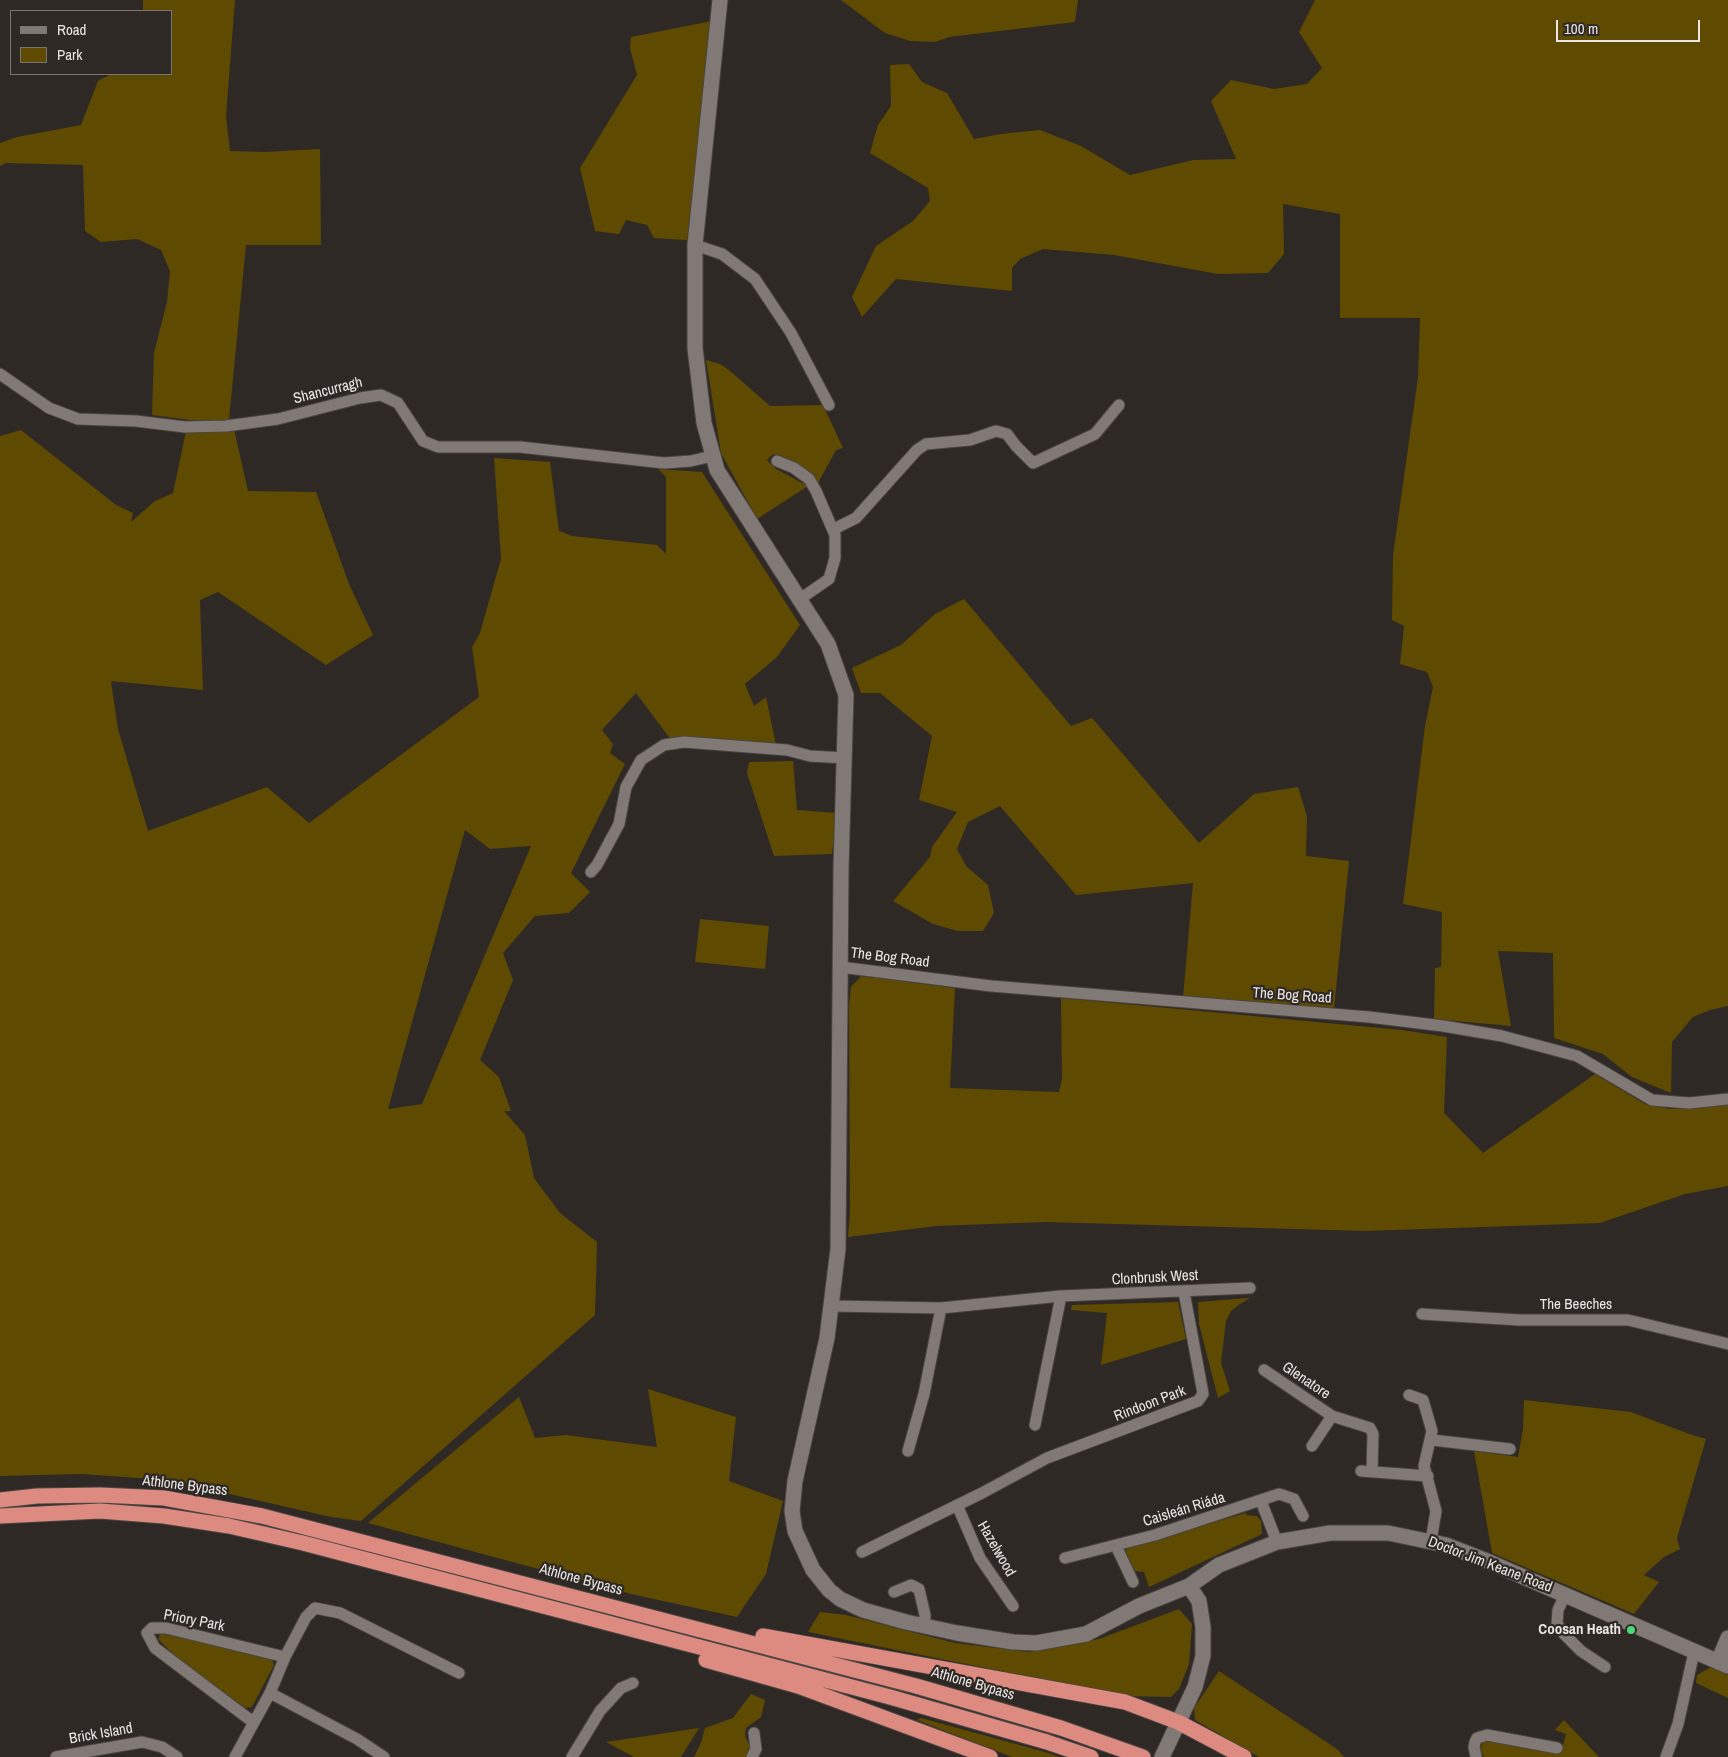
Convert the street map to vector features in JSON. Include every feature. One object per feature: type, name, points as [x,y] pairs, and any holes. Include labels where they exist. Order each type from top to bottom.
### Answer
[{"type":"highway","name":"Athlone Bypass","points":[[0,1500],[37,1496],[100,1495],[164,1498],[206,1504],[262,1516],[916,1686],[1061,1728],[1138,1755]]},
{"type":"highway","points":[[0,1516],[100,1512],[164,1516],[229,1526],[972,1719],[1091,1757]]},
{"type":"highway","points":[[538,1605],[589,1627],[798,1686],[990,1757]]},
{"type":"highway","points":[[621,1608],[907,1663],[1125,1702],[1178,1722],[1244,1757]]},
{"type":"street","name":"Doctor Jim Keane Road","points":[[720,0],[695,245],[695,348],[704,423],[717,470],[828,644],[846,695],[840,967],[838,1250],[826,1338],[795,1480],[792,1511],[795,1532],[813,1570],[829,1590],[840,1599],[863,1610],[924,1626],[1013,1642],[1050,1642],[1086,1634],[1139,1606],[1188,1586],[1220,1565],[1277,1542],[1330,1533],[1388,1532],[1431,1541],[1487,1561],[1723,1664]]},
{"type":"street","points":[[695,245],[722,254],[755,279],[791,332],[829,405]]},
{"type":"street","name":"Shancurragh","points":[[0,374],[50,408],[78,418],[136,421],[185,428],[226,426],[278,419],[360,398],[381,395],[398,403],[423,440],[438,447],[520,448],[664,463],[686,462],[712,456]]},
{"type":"street","points":[[834,529],[856,518],[917,450],[926,444],[970,440],[996,431],[1007,434],[1033,463],[1095,434],[1118,405]]},
{"type":"street","points":[[777,461],[794,468],[809,479],[834,529],[834,558],[829,579],[800,599]]},
{"type":"street","points":[[591,872],[597,865],[619,824],[626,787],[641,760],[664,745],[684,742],[786,750],[810,756],[845,758]]},
{"type":"street","name":"The Bog Road","points":[[840,967],[991,986],[1369,1017],[1443,1026],[1502,1036],[1577,1056],[1652,1100],[1689,1103],[1728,1100]]},
{"type":"street","name":"Clonbrusk West","points":[[831,1306],[941,1308],[1061,1296],[1250,1288]]},
{"type":"street","name":"Rindoon Park","points":[[957,1505],[1047,1458],[1198,1401],[1202,1394],[1202,1388],[1184,1292]]},
{"type":"street","points":[[1035,1425],[1061,1296]]},
{"type":"street","points":[[908,1451],[924,1394],[941,1308]]},
{"type":"street","name":"The Beeches","points":[[1422,1314],[1519,1320],[1628,1320],[1728,1344]]},
{"type":"street","name":"Glenatore","points":[[1264,1370],[1332,1416],[1370,1428],[1373,1434],[1366,1472],[1428,1476]]},
{"type":"street","points":[[1409,1394],[1420,1398],[1424,1403],[1432,1431],[1432,1440],[1424,1464],[1436,1512],[1431,1541]]},
{"type":"street","name":"Glenatore","points":[[1312,1446],[1332,1416]]},
{"type":"street","points":[[1432,1440],[1510,1449]]},
{"type":"street","name":"Caisleán Riáda","points":[[1065,1558],[1116,1546],[1198,1522],[1279,1494],[1287,1495],[1297,1502],[1303,1516]]},
{"type":"street","points":[[1261,1501],[1277,1542]]},
{"type":"street","points":[[862,1552],[957,1505]]},
{"type":"street","name":"Hazelwood","points":[[957,1505],[980,1558],[1013,1606]]},
{"type":"street","points":[[1116,1546],[1133,1582]]},
{"type":"street","points":[[894,1592],[911,1586],[919,1589],[924,1609],[924,1626]]},
{"type":"street","points":[[1162,1757],[1195,1687],[1203,1656],[1203,1627],[1198,1601],[1188,1586]]},
{"type":"street","points":[[1565,1594],[1556,1616],[1557,1624],[1576,1646],[1605,1668]]},
{"type":"street","points":[[234,1757],[270,1693],[284,1657],[306,1617],[315,1608],[340,1613],[459,1673]]},
{"type":"street","name":"Priory Park","points":[[253,1722],[155,1648],[147,1632],[152,1628],[166,1628],[284,1657]]},
{"type":"street","points":[[1723,1664],[1728,1638]]},
{"type":"street","points":[[1666,1757],[1678,1724],[1694,1652]]},
{"type":"street","points":[[572,1757],[600,1711],[621,1688],[633,1683]]},
{"type":"street","points":[[270,1693],[357,1739],[384,1757]]},
{"type":"street","points":[[752,1757],[756,1749],[754,1733]]},
{"type":"street","points":[[1476,1757],[1475,1742],[1483,1736],[1500,1736],[1557,1748]]},
{"type":"street","name":"Brick Island","points":[[56,1757],[142,1742],[162,1747],[177,1757]]},
{"type":"green space","points":[[143,0],[235,0],[226,116],[230,151],[264,152],[320,149],[321,245],[246,245],[229,420],[191,420],[152,415],[154,353],[167,302],[170,271],[161,250],[137,239],[101,242],[85,231],[83,165],[6,163],[0,166],[0,143],[17,137],[81,125],[98,81],[109,75],[172,75],[172,10],[143,10]]},
{"type":"green space","points":[[841,0],[1078,0],[1075,22],[949,37],[935,42],[910,41],[885,33]]},
{"type":"green space","points":[[1315,0],[1728,0],[1728,1006],[1710,1010],[1693,1017],[1672,1042],[1671,1093],[1632,1077],[1603,1054],[1554,1038],[1553,953],[1498,951],[1511,1026],[1434,1019],[1435,968],[1441,967],[1442,912],[1403,904],[1425,726],[1433,687],[1427,672],[1400,664],[1404,626],[1392,620],[1393,555],[1418,377],[1420,318],[1340,318],[1340,214],[1283,204],[1284,254],[1268,273],[1218,274],[1114,255],[1043,249],[1020,259],[1012,268],[1012,291],[896,279],[862,317],[852,297],[876,246],[913,221],[930,201],[928,188],[870,153],[878,125],[891,106],[890,65],[909,64],[922,82],[947,93],[974,139],[1040,130],[1081,146],[1130,175],[1193,160],[1236,159],[1211,101],[1231,80],[1274,89],[1307,84],[1322,68],[1299,32]]},
{"type":"green space","points":[[712,21],[687,240],[654,238],[647,225],[626,220],[619,234],[595,231],[580,168],[637,75],[630,48],[631,37]]},
{"type":"green space","points":[[706,360],[720,364],[729,370],[770,406],[823,405],[843,448],[836,450],[818,483],[798,464],[773,454],[767,460],[776,469],[808,486],[757,519],[721,453]]},
{"type":"green space","points":[[234,429],[248,491],[316,492],[349,584],[373,635],[326,665],[218,592],[200,600],[203,690],[111,681],[118,729],[148,831],[267,787],[309,823],[479,697],[472,647],[480,633],[501,559],[494,458],[550,462],[559,531],[572,536],[657,545],[666,554],[666,477],[658,469],[702,472],[800,625],[777,657],[745,684],[754,706],[766,697],[776,745],[672,741],[636,693],[602,730],[613,744],[610,753],[625,764],[571,873],[590,892],[569,913],[535,916],[503,953],[513,980],[480,1060],[499,1077],[511,1111],[504,1111],[525,1135],[534,1178],[560,1213],[597,1242],[595,1315],[361,1521],[331,1517],[168,1480],[81,1474],[0,1476],[0,436],[21,430],[116,505],[133,513],[131,522],[155,501],[173,493],[186,431]],"holes":[[[465,830],[490,849],[531,846],[422,1104],[388,1109]]]},
{"type":"green space","points":[[964,599],[1071,726],[1092,718],[1199,843],[1254,794],[1298,787],[1307,816],[1306,856],[1349,861],[1334,1009],[1183,998],[1193,883],[1076,895],[1000,806],[968,822],[957,849],[966,866],[988,885],[994,913],[983,931],[958,931],[933,924],[893,901],[930,857],[932,847],[957,812],[919,800],[932,736],[880,693],[861,693],[852,668],[901,645],[935,614]]},
{"type":"green space","points":[[793,761],[797,810],[837,813],[832,854],[774,856],[747,773],[749,762]]},
{"type":"green space","points":[[700,919],[769,926],[765,969],[695,962]]},
{"type":"green space","points":[[861,976],[955,988],[950,1088],[1059,1092],[1062,1079],[1061,998],[1402,1030],[1447,1037],[1444,1113],[1483,1153],[1595,1074],[1645,1104],[1670,1109],[1728,1105],[1728,1186],[1685,1194],[1600,1223],[1365,1231],[1046,1222],[936,1226],[848,1237],[850,1213],[849,1006],[851,987]]},
{"type":"green space","points":[[1260,1297],[1250,1298],[1240,1304],[1231,1311],[1226,1321],[1221,1363],[1230,1391],[1218,1398],[1199,1324],[1198,1302]]},
{"type":"green space","points":[[1178,1302],[1186,1339],[1101,1365],[1107,1313],[1071,1310],[1072,1305]]},
{"type":"green space","points":[[648,1389],[736,1417],[729,1481],[783,1501],[766,1574],[737,1617],[631,1594],[368,1523],[519,1397],[535,1438],[566,1435],[657,1447]]},
{"type":"green space","points":[[1524,1400],[1631,1412],[1706,1439],[1677,1538],[1680,1549],[1664,1557],[1644,1575],[1659,1582],[1634,1614],[1492,1553],[1474,1451],[1518,1457],[1523,1429]]},
{"type":"green space","points":[[1246,1513],[1246,1515],[1257,1516],[1261,1521],[1262,1534],[1149,1587],[1144,1572],[1133,1571],[1124,1553],[1127,1548],[1132,1546]]},
{"type":"green space","points":[[1179,1609],[1192,1624],[1189,1664],[1179,1689],[1171,1697],[1124,1696],[808,1632],[820,1612],[846,1615],[955,1643],[1029,1652],[1099,1639]]},
{"type":"green space","points":[[161,1633],[272,1660],[274,1665],[252,1707],[245,1708],[175,1656],[158,1639]]},
{"type":"green space","points":[[1711,1667],[1728,1675],[1728,1698],[1696,1683],[1697,1675]]},
{"type":"green space","points":[[1219,1671],[1337,1749],[1344,1757],[1259,1757],[1195,1720],[1194,1708]]},
{"type":"green space","points":[[751,1694],[765,1700],[761,1717],[746,1728],[745,1736],[751,1749],[749,1757],[694,1757],[701,1743],[705,1728],[733,1718]]},
{"type":"green space","points":[[921,1718],[1059,1757],[1012,1757],[917,1720]]},
{"type":"green space","points":[[1564,1720],[1599,1757],[1484,1757],[1480,1750],[1483,1741],[1493,1739],[1561,1753],[1566,1734],[1555,1730]]},
{"type":"green space","points":[[699,1728],[681,1757],[634,1757],[606,1742]]},
{"type":"place","name":"Coosan Heath","points":[[1631,1630]]}]
